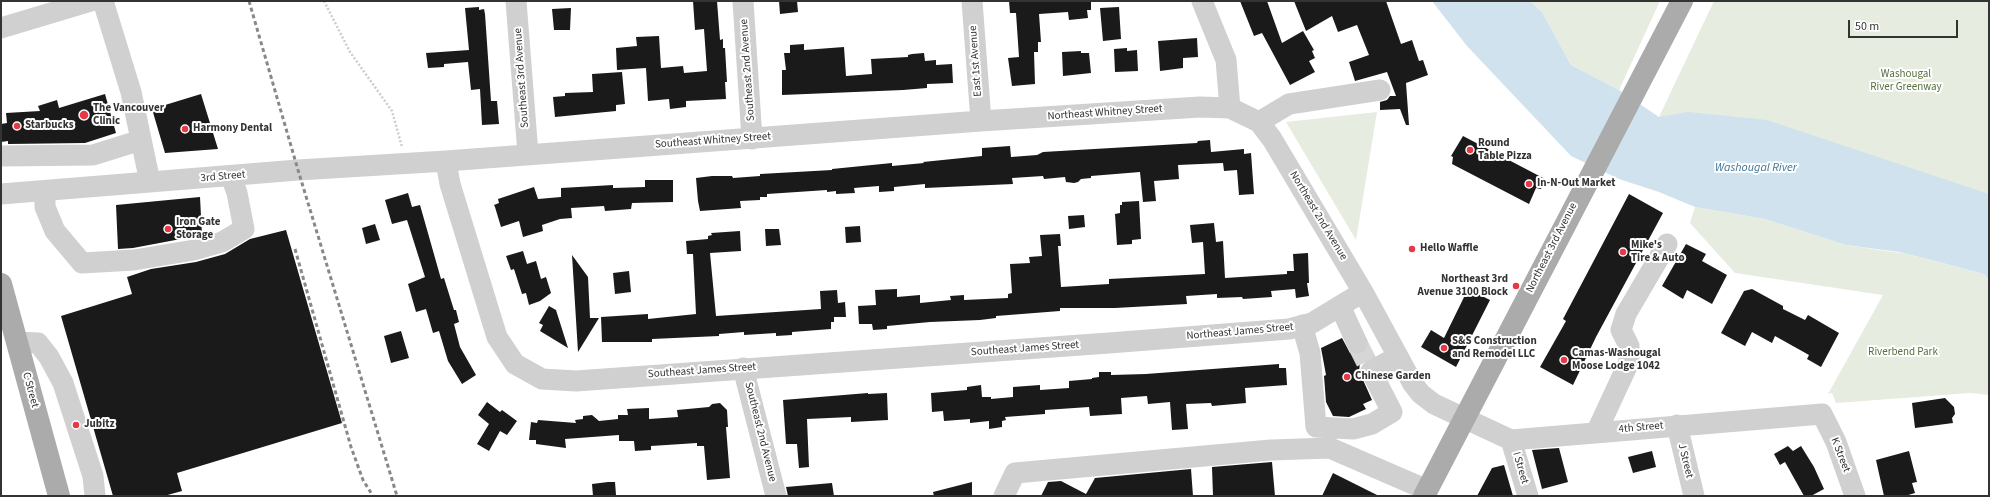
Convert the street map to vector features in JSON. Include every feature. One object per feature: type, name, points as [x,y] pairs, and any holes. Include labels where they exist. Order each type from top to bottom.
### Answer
[{"type":"main road","name":"Northeast 3rd Avenue","points":[[1426,493],[1581,192],[1681,4]]},
{"type":"main road","name":"C Street","points":[[1,284],[59,496]]},
{"type":"street","points":[[1,28],[90,1]]},
{"type":"street","points":[[103,1],[131,92],[150,182]]},
{"type":"street","name":"Southeast 3rd Avenue","points":[[516,1],[528,154]]},
{"type":"street","name":"Southeast 2nd Avenue","points":[[743,1],[752,139]]},
{"type":"street","name":"East 1st Avenue","points":[[972,1],[981,121]]},
{"type":"street","points":[[1202,1],[1226,60],[1230,108]]},
{"type":"street","points":[[1259,122],[1289,104],[1380,90]]},
{"type":"street","name":"Northeast Whitney Street","points":[[981,121],[1200,107],[1230,108]]},
{"type":"street","name":"Northeast 2nd Avenue","points":[[1230,108],[1259,122],[1272,139],[1363,292],[1398,357],[1421,394],[1434,404],[1465,418]]},
{"type":"street","name":"Southeast Whitney Street","points":[[446,161],[981,121]]},
{"type":"street","points":[[1,156],[93,155],[141,140]]},
{"type":"street","name":"3rd Street","points":[[1,194],[446,161]]},
{"type":"street","name":"Southeast James Street","points":[[446,161],[450,184],[497,337],[515,364],[542,379],[576,381],[1109,343]]},
{"type":"street","points":[[45,191],[46,207],[55,231],[82,264],[134,260],[201,248],[222,242],[244,229],[237,193],[231,176]]},
{"type":"street","points":[[1596,432],[1629,362],[1629,346],[1622,330],[1626,314],[1667,244]]},
{"type":"street","name":"Northeast James Street","points":[[1109,343],[1289,328],[1312,323],[1363,292]]},
{"type":"street","points":[[1340,306],[1357,343]]},
{"type":"street","points":[[1302,325],[1310,353],[1316,427],[1353,429],[1372,424],[1392,412],[1369,367],[1398,357]]},
{"type":"street","points":[[17,342],[38,343],[49,357],[63,382],[93,476],[95,496]]},
{"type":"street","name":"Southeast 2nd Avenue","points":[[743,368],[776,496]]},
{"type":"street","name":"4th Street","points":[[1511,440],[1822,414]]},
{"type":"street","name":"K Street","points":[[1822,414],[1836,442],[1855,496]]},
{"type":"street","points":[[1465,418],[1511,440]]},
{"type":"street","name":"J Street","points":[[1677,425],[1694,496]]},
{"type":"street","name":"I Street","points":[[1511,440],[1528,496]]},
{"type":"street","points":[[1004,496],[1015,473],[1271,450],[1330,448],[1426,493]]},
{"type":"path","points":[[324,1],[350,52],[392,111],[400,134],[405,163]]},
{"type":"green space","points":[[1530,1],[1660,1],[1619,90],[1571,65],[1542,12]]},
{"type":"green space","name":"Washougal River Greenway","points":[[1714,1],[1989,1],[1989,194],[1659,117]]},
{"type":"green space","points":[[1377,112],[1356,240],[1286,122]]},
{"type":"green space","name":"Riverbend Park","points":[[1695,207],[1765,219],[1846,245],[1907,254],[1984,274],[1989,280],[1989,395],[1970,393],[1836,403],[1832,393],[1828,394],[1883,295],[1735,273],[1690,223]]},
{"type":"water","name":"Washougal River","points":[[1432,1],[1530,1],[1542,12],[1571,65],[1619,90],[1659,117],[1688,112],[1767,120],[1989,194],[1989,280],[1984,274],[1899,252],[1846,245],[1765,219],[1695,207],[1659,192],[1619,179],[1571,156],[1467,46]]},
{"type":"building","points":[[693,1],[717,1],[720,40],[723,39],[723,48],[725,48],[727,82],[725,82],[726,99],[686,101],[686,107],[670,109],[669,99],[648,101],[646,68],[617,70],[616,48],[637,46],[636,37],[659,36],[661,68],[683,66],[684,73],[707,71],[704,29],[695,30]]},
{"type":"building","points":[[779,1],[797,1],[798,12],[780,14]]},
{"type":"building","points":[[1009,1],[1091,1],[1091,10],[1087,10],[1088,18],[1069,20],[1068,12],[1039,14],[1041,42],[1038,42],[1038,52],[1034,52],[1035,84],[1012,86],[1008,58],[1019,57],[1016,13],[1010,13]]},
{"type":"building","points":[[1240,1],[1267,1],[1282,43],[1303,31],[1314,50],[1312,51],[1315,58],[1309,61],[1315,72],[1290,85],[1262,33],[1254,36]]},
{"type":"building","points":[[1294,1],[1386,1],[1401,44],[1412,40],[1419,61],[1423,60],[1428,75],[1406,83],[1409,125],[1406,125],[1400,109],[1380,110],[1380,102],[1387,100],[1390,96],[1396,96],[1387,72],[1355,81],[1349,62],[1369,55],[1357,25],[1338,32],[1332,16],[1306,31]]},
{"type":"building","points":[[479,7],[479,10],[484,9],[485,14],[491,101],[497,101],[499,124],[482,125],[480,89],[471,90],[468,62],[444,64],[444,67],[428,68],[426,53],[469,50],[465,8]]},
{"type":"building","points":[[1119,7],[1121,39],[1103,41],[1100,8]]},
{"type":"building","points":[[571,8],[570,30],[554,30],[552,9]]},
{"type":"building","points":[[1197,38],[1198,57],[1183,58],[1183,68],[1160,71],[1158,41]]},
{"type":"building","points":[[804,44],[804,50],[844,47],[846,76],[872,74],[871,59],[908,57],[908,55],[912,54],[924,53],[925,61],[936,60],[936,65],[952,64],[953,83],[927,84],[927,88],[903,90],[782,95],[782,70],[786,70],[784,53],[790,53],[790,45]]},
{"type":"building","points":[[1127,48],[1127,51],[1137,50],[1138,71],[1115,72],[1114,49]]},
{"type":"building","points":[[1081,51],[1081,53],[1089,53],[1091,73],[1063,76],[1062,52]]},
{"type":"building","points":[[622,72],[625,104],[616,105],[616,111],[555,117],[553,97],[565,96],[565,93],[593,92],[592,74]]},
{"type":"building","points":[[105,94],[116,133],[85,143],[8,144],[8,141],[1,142],[1,124],[7,123],[6,113],[40,111],[38,106],[57,100],[59,108]]},
{"type":"building","name":"Harmony Dental","points":[[201,94],[218,149],[165,153],[152,109]]},
{"type":"building","points":[[1463,136],[1545,179],[1541,189],[1536,188],[1529,204],[1452,164],[1453,157],[1451,156]]},
{"type":"building","points":[[1210,140],[1211,152],[1244,149],[1244,154],[1251,153],[1254,194],[1239,195],[1237,170],[1224,171],[1223,163],[1178,165],[1179,179],[1154,181],[1156,201],[1143,202],[1140,172],[1091,176],[1091,178],[1081,179],[1074,183],[1066,182],[1065,177],[1044,179],[1043,176],[1012,178],[1013,184],[925,188],[925,184],[894,187],[894,191],[879,192],[879,186],[854,188],[855,193],[836,194],[836,191],[827,192],[827,190],[767,194],[767,197],[760,197],[760,200],[740,201],[741,208],[700,211],[698,201],[696,178],[712,176],[732,176],[733,178],[760,176],[760,174],[832,170],[892,163],[892,166],[924,163],[923,162],[982,156],[982,148],[1010,146],[1011,157],[1037,155],[1043,152],[1197,143],[1198,141]]},
{"type":"building","points":[[645,180],[673,180],[673,202],[632,203],[631,209],[605,211],[604,206],[571,208],[572,218],[560,219],[542,225],[543,231],[523,237],[519,221],[501,227],[494,205],[499,203],[498,199],[534,187],[538,199],[561,197],[561,188],[613,185],[613,188],[645,187]]},
{"type":"building","points":[[408,193],[412,207],[420,205],[441,279],[444,278],[454,310],[456,310],[459,322],[454,324],[460,347],[476,375],[462,384],[448,361],[439,331],[433,333],[426,309],[416,312],[408,284],[425,277],[407,220],[392,224],[385,200]]},
{"type":"building","points":[[1629,194],[1663,213],[1596,337],[1573,385],[1540,367],[1566,321],[1563,319]]},
{"type":"building","points":[[200,197],[202,235],[133,248],[118,249],[116,205]]},
{"type":"building","points":[[1139,201],[1141,239],[1132,240],[1132,244],[1117,245],[1115,214],[1120,213],[1120,205],[1122,205],[1122,202]]},
{"type":"building","points":[[1084,215],[1085,227],[1069,229],[1068,216]]},
{"type":"building","points":[[1214,223],[1216,242],[1223,241],[1225,278],[1287,274],[1287,271],[1294,271],[1293,254],[1308,253],[1309,283],[1307,283],[1309,296],[1296,298],[1295,289],[1271,291],[1272,297],[1243,299],[1242,297],[1217,298],[1217,294],[1186,296],[1187,304],[1115,308],[1060,308],[1060,311],[996,316],[996,318],[980,320],[930,322],[887,326],[887,329],[873,330],[872,324],[859,324],[858,306],[876,305],[875,290],[897,289],[897,297],[920,295],[920,303],[951,300],[950,296],[964,295],[964,300],[1008,298],[1008,294],[1012,293],[1010,264],[1030,263],[1029,257],[1042,256],[1040,235],[1060,234],[1061,246],[1058,246],[1061,287],[1109,284],[1109,279],[1205,274],[1203,242],[1192,243],[1190,225]]},
{"type":"building","points":[[375,224],[380,240],[366,244],[362,228]]},
{"type":"building","points":[[860,226],[861,242],[846,243],[845,227]]},
{"type":"building","points":[[765,229],[779,229],[781,245],[766,246]]},
{"type":"building","points":[[286,230],[342,423],[177,473],[182,491],[164,496],[113,496],[61,316],[132,294],[127,277],[151,269],[196,262],[225,254],[250,239]]},
{"type":"building","points":[[740,231],[741,251],[710,253],[716,316],[821,309],[820,291],[837,290],[838,303],[845,302],[846,317],[834,317],[834,322],[831,322],[831,329],[792,332],[792,335],[776,336],[776,333],[744,335],[744,332],[719,334],[719,336],[652,339],[652,342],[602,342],[601,317],[648,314],[648,319],[696,314],[693,254],[687,254],[686,241],[708,239],[708,236],[712,235],[711,233]]},
{"type":"building","points":[[1686,244],[1706,254],[1702,261],[1727,275],[1712,304],[1687,290],[1683,299],[1662,286]]},
{"type":"building","points":[[523,251],[527,264],[536,261],[541,279],[546,277],[551,293],[540,301],[529,305],[526,293],[522,294],[514,269],[511,270],[506,256]]},
{"type":"building","points":[[572,255],[588,277],[590,318],[599,318],[578,352]]},
{"type":"building","points":[[629,271],[631,292],[615,294],[613,273]]},
{"type":"building","points":[[1468,289],[1490,300],[1456,367],[1421,347],[1431,330],[1444,338]]},
{"type":"building","points":[[1752,289],[1783,306],[1783,309],[1805,320],[1808,315],[1839,333],[1821,367],[1807,359],[1809,355],[1775,336],[1772,343],[1752,332],[1745,346],[1721,333],[1744,291]]},
{"type":"building","points":[[549,306],[556,310],[568,348],[540,331],[543,325],[539,323]]},
{"type":"building","points":[[401,331],[409,358],[391,363],[384,336]]},
{"type":"building","points":[[1342,338],[1350,353],[1356,355],[1362,354],[1367,350],[1370,358],[1360,363],[1359,371],[1372,400],[1363,404],[1366,409],[1349,417],[1333,416],[1326,402],[1324,376],[1326,375],[1321,348]]},
{"type":"building","points":[[1279,364],[1279,368],[1286,368],[1287,385],[1245,388],[1246,403],[1212,406],[1211,403],[1186,404],[1188,429],[1172,430],[1170,402],[1148,404],[1147,396],[1121,398],[1122,414],[1090,416],[1089,407],[1045,410],[1045,414],[1005,417],[1006,420],[1002,421],[1002,427],[989,429],[989,421],[970,423],[970,419],[944,421],[943,411],[932,412],[931,393],[967,390],[967,387],[981,385],[982,397],[991,397],[991,399],[1013,397],[1013,387],[1040,385],[1040,390],[1069,388],[1069,381],[1099,377],[1099,372],[1111,372],[1111,375],[1146,374]]},
{"type":"building","points":[[868,393],[887,393],[888,420],[851,422],[851,417],[807,419],[809,467],[799,468],[797,444],[786,444],[783,400]]},
{"type":"building","points":[[1945,398],[1954,407],[1955,414],[1952,418],[1953,423],[1915,428],[1912,403]]},
{"type":"building","points":[[487,402],[500,412],[502,410],[517,421],[507,435],[500,431],[489,451],[477,444],[489,424],[478,415]]},
{"type":"building","points":[[720,403],[727,410],[728,427],[726,427],[730,478],[707,480],[704,446],[697,446],[697,443],[651,446],[651,450],[635,451],[634,441],[619,441],[619,435],[565,439],[566,448],[536,444],[536,440],[529,440],[531,422],[537,423],[538,420],[576,423],[575,420],[583,419],[583,416],[592,415],[599,421],[618,419],[618,415],[628,415],[627,409],[649,408],[649,419],[678,417],[677,410],[709,407],[712,404]]},
{"type":"building","points":[[1788,446],[1793,451],[1801,446],[1814,467],[1824,489],[1811,496],[1804,496],[1785,462],[1780,465],[1774,454]]},
{"type":"building","points":[[1559,448],[1568,482],[1542,489],[1532,450]]},
{"type":"building","points":[[1652,451],[1656,467],[1633,473],[1628,457]]},
{"type":"building","points":[[1909,451],[1917,482],[1912,483],[1915,493],[1905,496],[1884,496],[1876,460]]},
{"type":"building","points":[[1272,462],[1275,496],[1213,496],[1212,467]]},
{"type":"building","points":[[1504,465],[1513,496],[1477,496],[1492,468]]},
{"type":"building","points":[[1191,469],[1193,496],[1041,496],[1048,482],[1061,481],[1086,494],[1095,478]]},
{"type":"building","points":[[1333,473],[1379,496],[1322,496]]},
{"type":"building","points":[[615,482],[616,495],[593,496],[592,484]]},
{"type":"building","points":[[972,482],[972,496],[934,496],[933,492]]},
{"type":"building","points":[[832,483],[834,496],[788,496],[786,487]]},
{"type":"tunnel","points":[[1357,343],[1367,363]]},
{"type":"railway","points":[[249,1],[298,170],[397,496]]},
{"type":"railway","points":[[295,249],[351,447],[363,480],[373,496]]},
{"type":"place","name":"The Vancouver Clinic","points":[[84,115]]},
{"type":"place","name":"Starbucks","points":[[17,126]]},
{"type":"place","name":"Harmony Dental","points":[[185,129]]},
{"type":"place","name":"Round Table Pizza","points":[[1470,150]]},
{"type":"place","name":"In-N-Out Market","points":[[1529,184]]},
{"type":"place","name":"Iron Gate Storage","points":[[168,229]]},
{"type":"place","name":"Hello Waffle","points":[[1412,249]]},
{"type":"place","name":"Mike's Tire & Auto","points":[[1623,252]]},
{"type":"place","name":"Northeast 3rd Avenue 3100 Block","points":[[1516,286]]},
{"type":"place","name":"S&S Construction and Remodel LLC","points":[[1444,348]]},
{"type":"place","name":"Camas-Washougal Moose Lodge 1042","points":[[1564,360]]},
{"type":"place","name":"Chinese Garden","points":[[1347,377]]},
{"type":"place","name":"Jubitz","points":[[76,425]]}]
